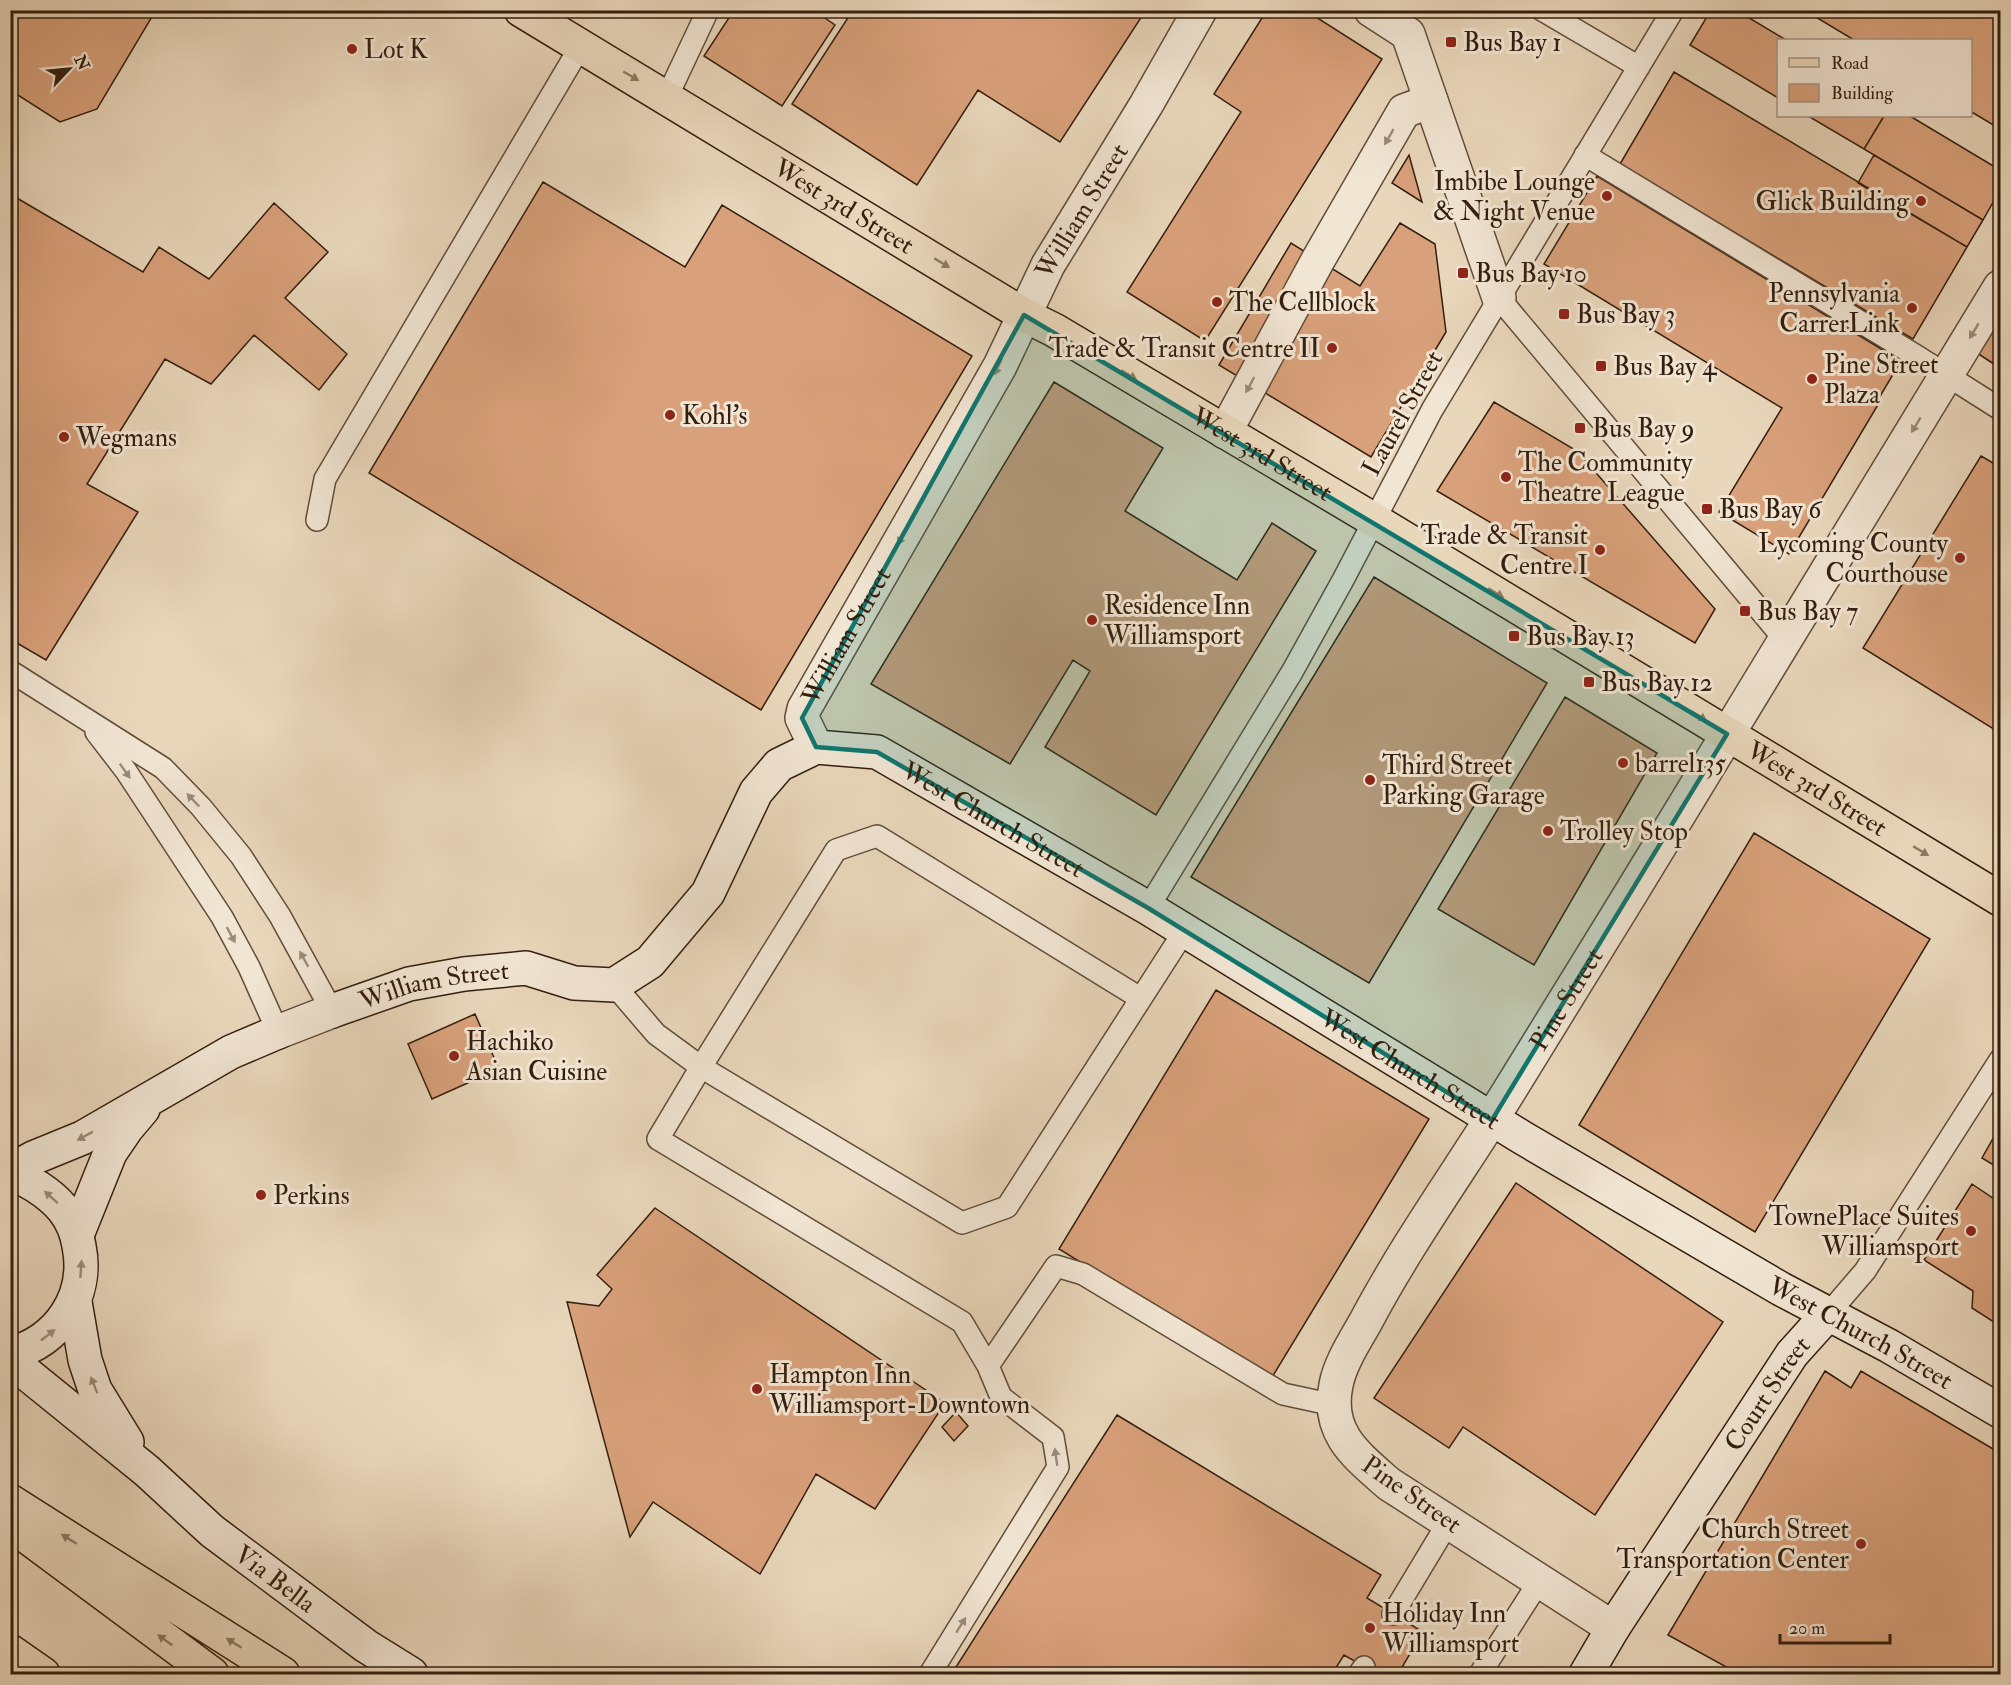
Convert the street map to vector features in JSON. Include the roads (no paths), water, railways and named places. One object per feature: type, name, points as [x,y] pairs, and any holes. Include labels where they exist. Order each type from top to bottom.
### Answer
[{"type":"main road","name":"West 3rd Street","points":[[521,10],[1024,315],[1054,330],[1374,520],[2001,899]]},
{"type":"main road","points":[[10,1502],[283,1674]]},
{"type":"main road","points":[[10,1524],[212,1674]]},
{"type":"main road","points":[[10,1651],[41,1674]]},
{"type":"street","name":"William Street","points":[[10,1172],[33,1158],[82,1138],[231,1052],[332,1011],[409,984],[464,974],[526,968],[574,983],[614,985],[650,962],[708,893],[756,792],[779,765],[816,747],[802,718],[804,709],[1000,366],[1047,265],[1146,105],[1200,10]]},
{"type":"street","points":[[1371,10],[1408,34],[1498,298]]},
{"type":"street","points":[[1225,432],[1318,260],[1404,111],[1431,101]]},
{"type":"street","name":"Pine Street","points":[[1613,1628],[1389,1484],[1356,1455],[1339,1432],[1334,1413],[1336,1384],[1347,1356],[1385,1284],[1492,1120],[2001,286]]},
{"type":"street","name":"West Church Street","points":[[816,747],[877,752],[1185,930],[1492,1120],[1781,1288],[1889,1346],[2001,1412]]},
{"type":"street","name":"William Street","points":[[77,1235],[110,1154],[127,1128],[154,1096]]},
{"type":"street","points":[[10,1172],[41,1189],[57,1202],[69,1218],[77,1235],[82,1258],[75,1302],[64,1319],[51,1334],[34,1345],[10,1354]]},
{"type":"street","name":"Via Bella","points":[[75,1302],[83,1352],[95,1390],[147,1471]]},
{"type":"street","name":"Court Street","points":[[1586,1674],[1613,1628],[1792,1354],[1828,1314]]},
{"type":"street","name":"Via Bella","points":[[10,1360],[147,1471],[212,1532],[366,1646],[411,1674]]},
{"type":"lane","points":[[667,97],[708,10]]},
{"type":"lane","points":[[1542,10],[1639,67]]},
{"type":"lane","name":"Laurel Street","points":[[1148,908],[1292,672],[1432,410],[1673,10]]},
{"type":"lane","points":[[317,520],[325,479],[580,47]]},
{"type":"lane","points":[[1585,155],[2001,410]]},
{"type":"lane","points":[[1498,298],[1785,640]]},
{"type":"lane","points":[[10,671],[162,768],[201,807],[241,856],[280,916],[332,1011]]},
{"type":"lane","points":[[72,712],[96,732],[126,771],[222,917],[249,967],[278,1032]]},
{"type":"lane","points":[[930,1674],[1058,1467],[1053,1437],[1001,1397],[988,1366],[962,1322],[658,1140],[700,1067],[836,850],[878,836],[1140,999]]},
{"type":"lane","points":[[614,985],[656,1034],[700,1067],[962,1223],[1007,1207],[1185,930]]},
{"type":"lane","name":"Court Street","points":[[1828,1314],[1865,1271],[2001,1060]]},
{"type":"lane","points":[[988,1366],[1056,1266],[1083,1274],[1282,1394],[1335,1405]]},
{"type":"lane","points":[[1394,1614],[1449,1521]]},
{"type":"lane","points":[[1480,1674],[1540,1580]]},
{"type":"place","name":"Bus Bay 1","points":[[1451,42]]},
{"type":"place","name":"Lot K","points":[[352,49]]},
{"type":"place","name":"Imbibe Lounge & Night Venue","points":[[1607,196]]},
{"type":"place","name":"Glick Building","points":[[1921,201]]},
{"type":"place","name":"Bus Bay 10","points":[[1463,273]]},
{"type":"place","name":"The Cellblock","points":[[1217,302]]},
{"type":"place","name":"Pennsylvania CarrerLink","points":[[1912,308]]},
{"type":"place","name":"Bus Bay 3","points":[[1564,314]]},
{"type":"place","name":"Trade & Transit Centre II","points":[[1332,348]]},
{"type":"place","name":"Bus Bay 4","points":[[1601,366]]},
{"type":"place","name":"Pine Street Plaza","points":[[1812,379]]},
{"type":"place","name":"Kohl's","points":[[670,415]]},
{"type":"place","name":"Bus Bay 9","points":[[1580,428]]},
{"type":"place","name":"Wegmans","points":[[64,437]]},
{"type":"place","name":"The Community Theatre League","points":[[1506,477]]},
{"type":"place","name":"Bus Bay 6","points":[[1707,509]]},
{"type":"place","name":"Trade & Transit Centre I","points":[[1600,550]]},
{"type":"place","name":"Lycoming County Courthouse","points":[[1960,558]]},
{"type":"place","name":"Bus Bay 7","points":[[1745,611]]},
{"type":"place","name":"Residence Inn Williamsport","points":[[1092,620]]},
{"type":"place","name":"Bus Bay 13","points":[[1514,636]]},
{"type":"place","name":"Bus Bay 12","points":[[1589,682]]},
{"type":"place","name":"barrel135","points":[[1623,763]]},
{"type":"place","name":"Third Street Parking Garage","points":[[1370,780]]},
{"type":"place","name":"Trolley Stop","points":[[1548,831]]},
{"type":"place","name":"Hachiko Asian Cuisine","points":[[454,1056]]},
{"type":"place","name":"Perkins","points":[[261,1195]]},
{"type":"place","name":"TownePlace Suites Williamsport","points":[[1971,1231]]},
{"type":"place","name":"Hampton Inn Williamsport-Downtown","points":[[757,1389]]},
{"type":"place","name":"Church Street Transportation Center","points":[[1861,1544]]},
{"type":"place","name":"Holiday Inn Williamsport","points":[[1370,1628]]}]
